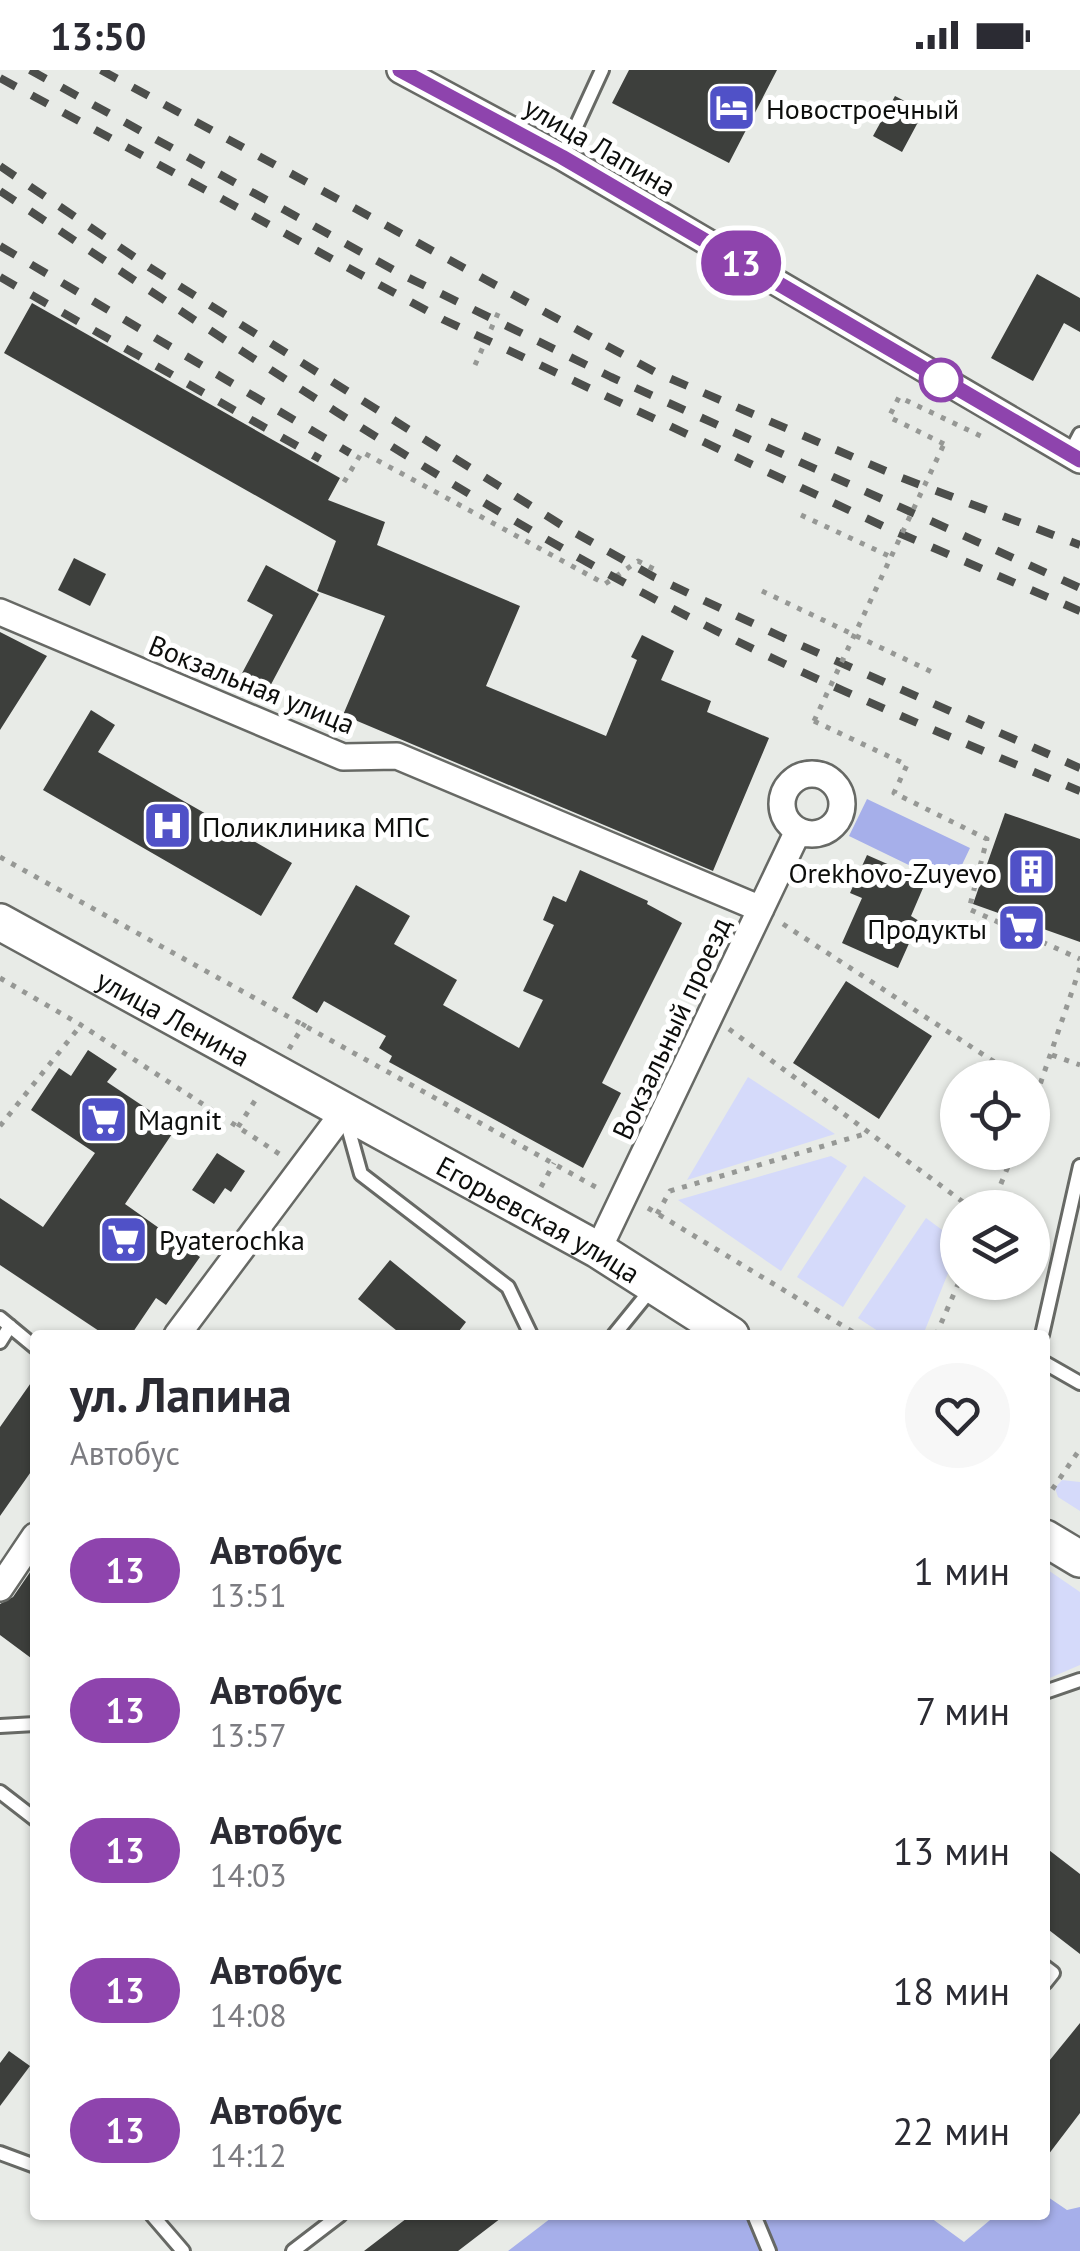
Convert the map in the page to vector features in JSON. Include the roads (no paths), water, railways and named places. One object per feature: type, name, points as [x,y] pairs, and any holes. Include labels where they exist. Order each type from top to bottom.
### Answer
[{"type":"main road","name":"улица Ленина","points":[[0,922],[344,1112]]},
{"type":"main road","name":"Егорьевская улица","points":[[344,1112],[598,1250],[722,1330]]},
{"type":"main road","points":[[1050,1541],[1080,1559]]},
{"type":"street","name":"улица Лапина","points":[[400,70],[562,157],[1076,450]]},
{"type":"street","name":"Вокзальная улица","points":[[0,612],[342,757],[397,756],[761,909]]},
{"type":"street","name":"Вокзальный проезд","points":[[598,1250],[798,831]]},
{"type":"street","points":[[181,1330],[344,1112]]},
{"type":"street","points":[[0,1588],[30,1543]]},
{"type":"lane","points":[[562,157],[602,70]]},
{"type":"lane","points":[[344,1112],[362,1174],[508,1287],[530,1330]]},
{"type":"lane","points":[[1043,1330],[1080,1166]]},
{"type":"lane","points":[[618,1330],[654,1286]]},
{"type":"lane","points":[[0,1342],[5,1322],[30,1343]]},
{"type":"lane","points":[[1050,1366],[1080,1383]]},
{"type":"lane","points":[[1050,1690],[1080,1680]]},
{"type":"lane","points":[[0,1726],[30,1724]]},
{"type":"lane","points":[[0,1792],[30,1815]]},
{"type":"lane","points":[[0,2153],[30,2164]]},
{"type":"lane","points":[[156,2220],[183,2251]]},
{"type":"lane","points":[[293,2251],[333,2220]]},
{"type":"lane","points":[[756,2220],[769,2251]]},
{"type":"railway","points":[[30,70],[401,274],[611,377],[1080,588]]},
{"type":"railway","points":[[101,70],[655,372],[902,478],[1080,545]]},
{"type":"railway","points":[[0,78],[444,320],[885,527],[1080,611]]},
{"type":"railway","points":[[0,166],[149,267],[563,526],[654,577],[1080,768]]},
{"type":"railway","points":[[0,191],[319,400],[564,549],[807,674],[1080,791]]},
{"type":"railway","points":[[0,246],[350,453]]},
{"type":"railway","points":[[0,277],[320,459]]},
{"type":"place","name":"Новостроечный","points":[[731,108]]},
{"type":"place","name":"Поликлиника МПС","points":[[167,826]]},
{"type":"place","name":"Orekhovo-Zuyevo","points":[[1032,872]]},
{"type":"place","name":"Продукты","points":[[1022,928]]},
{"type":"place","name":"Magnit","points":[[103,1119]]},
{"type":"place","name":"Pyaterochka","points":[[124,1239]]}]
